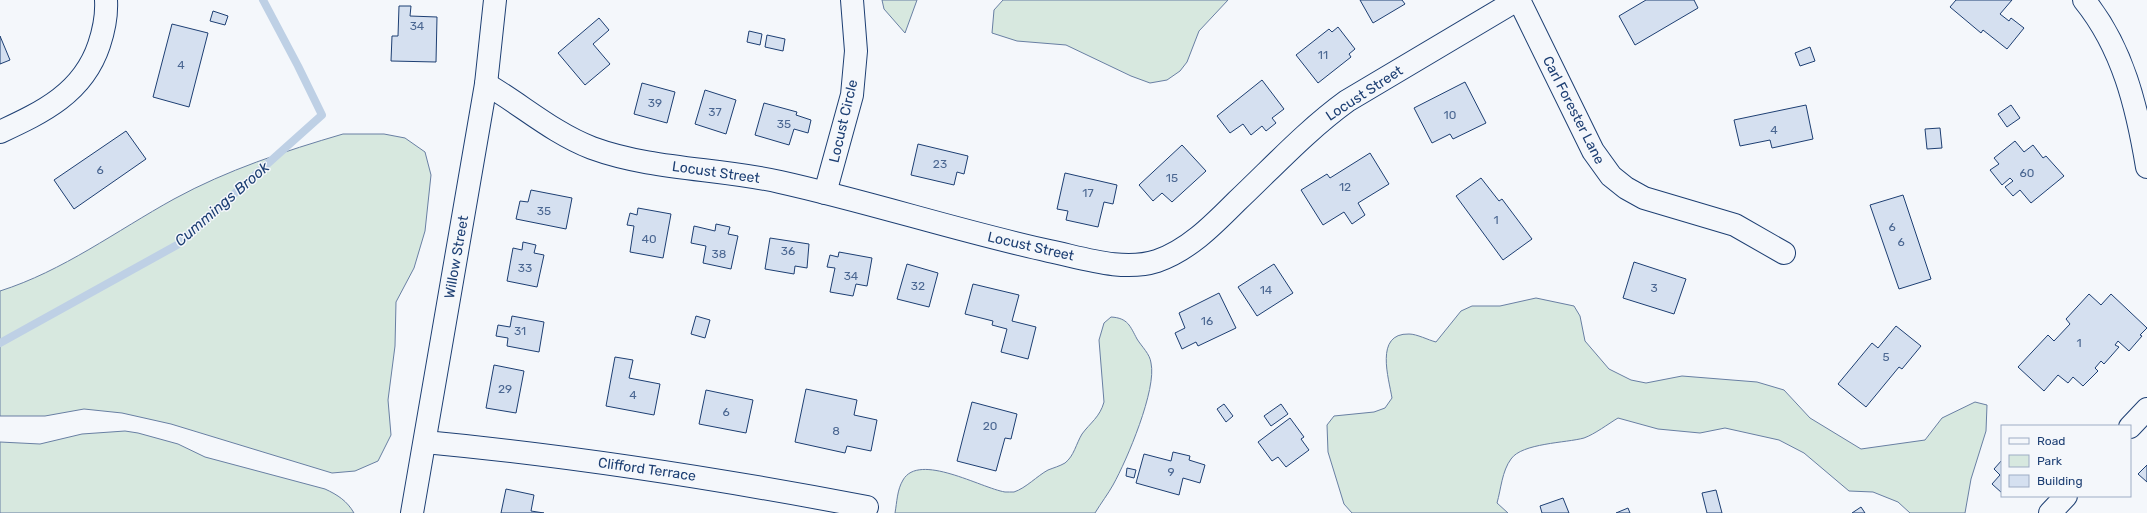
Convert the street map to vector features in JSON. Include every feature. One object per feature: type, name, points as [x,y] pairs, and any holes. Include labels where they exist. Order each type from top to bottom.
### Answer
[{"type":"street","points":[[0,132],[50,107],[78,84],[97,52],[105,24],[106,0]]},
{"type":"street","name":"Willow Street","points":[[412,513],[486,84],[495,0]]},
{"type":"street","name":"Locust Circle","points":[[825,193],[852,95],[856,52],[852,0]]},
{"type":"street","name":"Locust Street","points":[[486,84],[513,99],[572,140],[594,149],[654,163],[766,179],[825,193],[1033,248],[1094,261],[1122,265],[1156,261],[1186,245],[1208,228],[1334,111],[1373,84],[1518,0]]},
{"type":"street","name":"Carl Forester Lane","points":[[1518,0],[1593,151],[1611,176],[1626,188],[1644,198],[1735,225],[1784,253]]},
{"type":"street","points":[[2084,0],[2109,38],[2127,78],[2147,167]]},
{"type":"street","points":[[2131,426],[2147,409]]},
{"type":"street","name":"Clifford Terrace","points":[[425,442],[506,449],[680,473],[867,507]]},
{"type":"street","points":[[2050,513],[2065,497]]},
{"type":"green space","points":[[882,0],[917,0],[905,33],[884,9]]},
{"type":"green space","points":[[1003,0],[1228,0],[1199,31],[1187,62],[1180,71],[1167,80],[1150,83],[1131,76],[1066,45],[1017,41],[992,33],[994,10]]},
{"type":"green space","points":[[343,134],[384,134],[405,138],[425,152],[431,175],[425,231],[414,268],[396,302],[395,346],[388,400],[391,435],[378,461],[355,471],[332,473],[171,424],[122,413],[84,409],[45,416],[0,416],[0,291],[46,273],[89,250],[152,211],[215,179],[278,154]]},
{"type":"green space","points":[[1536,298],[1574,306],[1580,316],[1585,341],[1609,369],[1631,380],[1646,383],[1682,376],[1757,382],[1784,390],[1810,418],[1861,449],[1925,440],[1942,418],[1975,402],[1987,405],[1986,431],[1971,479],[1965,513],[1910,513],[1898,502],[1873,492],[1849,491],[1804,453],[1779,440],[1725,428],[1700,433],[1658,429],[1618,418],[1584,438],[1534,447],[1517,454],[1511,459],[1502,480],[1497,503],[1508,513],[1352,513],[1344,504],[1328,452],[1327,425],[1334,416],[1374,412],[1385,408],[1392,398],[1386,358],[1387,349],[1391,341],[1398,336],[1409,334],[1436,342],[1461,311],[1472,306],[1500,306]]},
{"type":"green space","points":[[1111,317],[1121,319],[1128,324],[1149,357],[1152,375],[1150,390],[1140,424],[1126,459],[1113,485],[1095,513],[895,513],[898,492],[901,484],[911,472],[936,470],[994,489],[1005,492],[1014,492],[1023,488],[1048,470],[1065,463],[1073,453],[1082,434],[1100,412],[1104,402],[1099,340],[1104,323]]},
{"type":"green space","points":[[125,431],[178,444],[205,457],[325,489],[342,499],[354,513],[0,513],[0,442],[40,444],[82,434]]},
{"type":"building","points":[[1360,0],[1402,0],[1405,4],[1373,23]]},
{"type":"building","points":[[1646,0],[1694,0],[1698,8],[1635,45],[1619,16]]},
{"type":"building","points":[[1956,0],[2012,0],[2000,14],[2009,21],[2011,18],[2024,28],[2007,49],[1983,30],[1981,33],[1950,7]]},
{"type":"building","points":[[399,6],[411,6],[410,16],[437,17],[436,62],[391,61],[392,36],[398,36]]},
{"type":"building","points":[[213,11],[228,16],[225,25],[210,21]]},
{"type":"building","points":[[599,18],[609,30],[593,44],[610,64],[585,85],[558,53]]},
{"type":"building","points":[[172,24],[208,33],[189,107],[153,97]]},
{"type":"building","points":[[1338,27],[1355,49],[1349,54],[1351,57],[1318,83],[1296,55],[1329,29],[1332,32]]},
{"type":"building","points":[[749,31],[762,34],[760,45],[747,42]]},
{"type":"building","points":[[767,35],[785,39],[783,51],[765,47]]},
{"type":"building","points":[[0,36],[10,60],[0,64]]},
{"type":"building","points":[[1810,47],[1815,61],[1800,66],[1795,53]]},
{"type":"building","points":[[1262,80],[1284,109],[1272,118],[1276,123],[1266,131],[1262,126],[1251,135],[1243,124],[1230,133],[1217,116]]},
{"type":"building","points":[[1465,82],[1486,123],[1453,139],[1450,134],[1432,143],[1414,108]]},
{"type":"building","points":[[642,83],[675,92],[667,123],[634,114]]},
{"type":"building","points":[[705,90],[736,100],[726,134],[695,124]]},
{"type":"building","points":[[764,103],[797,112],[796,115],[811,120],[808,133],[794,129],[789,145],[755,135]]},
{"type":"building","points":[[1806,105],[1813,139],[1772,148],[1770,140],[1740,146],[1734,120]]},
{"type":"building","points":[[2011,105],[2020,118],[2007,127],[1998,114]]},
{"type":"building","points":[[1940,128],[1942,148],[1927,149],[1925,129]]},
{"type":"building","points":[[126,131],[146,159],[74,209],[54,180]]},
{"type":"building","points":[[2015,141],[2024,152],[2033,145],[2043,158],[2046,156],[2064,176],[2031,203],[2020,190],[2013,196],[2005,187],[2013,181],[2010,178],[2002,185],[1990,170],[1999,164],[1994,158]]},
{"type":"building","points":[[918,144],[968,156],[964,174],[957,172],[954,185],[911,175]]},
{"type":"building","points":[[1182,145],[1206,171],[1172,202],[1162,193],[1153,201],[1139,185]]},
{"type":"building","points":[[1370,153],[1389,184],[1358,203],[1365,215],[1352,224],[1344,212],[1323,225],[1301,190],[1327,174],[1330,178]]},
{"type":"building","points":[[1065,173],[1117,185],[1113,204],[1104,202],[1098,227],[1066,220],[1068,211],[1057,209]]},
{"type":"building","points":[[1481,178],[1499,201],[1502,199],[1532,239],[1503,260],[1456,196]]},
{"type":"building","points":[[531,190],[572,198],[566,229],[516,219],[520,201],[528,202]]},
{"type":"building","points":[[1903,195],[1931,279],[1899,289],[1870,205]]},
{"type":"building","points":[[638,208],[671,214],[663,258],[630,252],[634,226],[627,225],[630,213],[637,215]]},
{"type":"building","points":[[716,224],[730,227],[728,234],[738,236],[731,269],[703,263],[706,246],[691,243],[694,226],[715,231]]},
{"type":"building","points":[[770,238],[809,244],[807,268],[795,266],[794,274],[765,269]]},
{"type":"building","points":[[523,242],[536,245],[534,253],[544,255],[537,287],[507,281],[513,248],[522,250]]},
{"type":"building","points":[[839,252],[872,258],[867,286],[856,284],[853,296],[830,292],[835,268],[827,267],[830,255],[838,257]]},
{"type":"building","points":[[1634,262],[1686,279],[1674,314],[1623,298]]},
{"type":"building","points":[[907,264],[938,273],[929,307],[897,299]]},
{"type":"building","points":[[1274,264],[1293,293],[1257,316],[1238,287]]},
{"type":"building","points":[[973,284],[1019,295],[1012,321],[1036,327],[1028,359],[1001,352],[1007,329],[992,325],[993,321],[965,314]]},
{"type":"building","points":[[1219,293],[1236,328],[1198,346],[1196,342],[1182,349],[1175,333],[1185,328],[1179,313]]},
{"type":"building","points":[[2089,294],[2101,305],[2111,294],[2147,328],[2129,351],[2118,341],[2115,345],[2119,347],[2104,364],[2101,361],[2095,368],[2098,371],[2083,386],[2073,377],[2068,383],[2058,375],[2044,391],[2018,367],[2048,335],[2054,341],[2070,324],[2066,319]]},
{"type":"building","points":[[512,316],[544,322],[539,352],[507,346],[508,338],[496,336],[498,325],[510,327]]},
{"type":"building","points":[[696,316],[710,320],[705,338],[691,334]]},
{"type":"building","points":[[1896,326],[1921,346],[1902,369],[1899,367],[1866,407],[1838,384],[1872,343],[1878,348]]},
{"type":"building","points":[[615,357],[633,360],[629,378],[660,384],[654,415],[606,406]]},
{"type":"building","points":[[494,365],[524,371],[516,413],[486,408]]},
{"type":"building","points":[[806,389],[857,400],[854,415],[877,420],[871,451],[847,446],[845,453],[795,442]]},
{"type":"building","points":[[706,390],[753,400],[746,433],[699,424]]},
{"type":"building","points":[[972,402],[1017,414],[1011,439],[1005,438],[996,471],[957,461]]},
{"type":"building","points":[[1224,404],[1233,416],[1226,422],[1217,409]]},
{"type":"building","points":[[1281,404],[1288,414],[1271,426],[1264,416]]},
{"type":"building","points":[[1290,418],[1304,437],[1301,439],[1309,450],[1286,467],[1278,457],[1272,461],[1258,442]]},
{"type":"building","points":[[1173,452],[1190,456],[1189,460],[1205,465],[1200,483],[1183,478],[1179,495],[1136,483],[1144,454],[1171,461]]},
{"type":"building","points":[[2001,461],[2001,492],[1992,484],[2000,475],[1994,469]]},
{"type":"building","points":[[2147,465],[2147,482],[2138,474]]},
{"type":"building","points":[[1127,468],[1136,470],[1134,478],[1126,476]]},
{"type":"building","points":[[506,489],[534,495],[531,511],[544,513],[501,513]]},
{"type":"building","points":[[1716,490],[1722,513],[1707,513],[1702,493]]},
{"type":"building","points":[[1563,498],[1569,513],[1542,513],[1540,506]]},
{"type":"building","points":[[1861,507],[1865,513],[1852,513]]},
{"type":"building","points":[[1628,508],[1630,513],[1616,513]]},
{"type":"waterway","name":"Cummings Brook","points":[[0,343],[177,245],[322,115],[263,0]]}]
